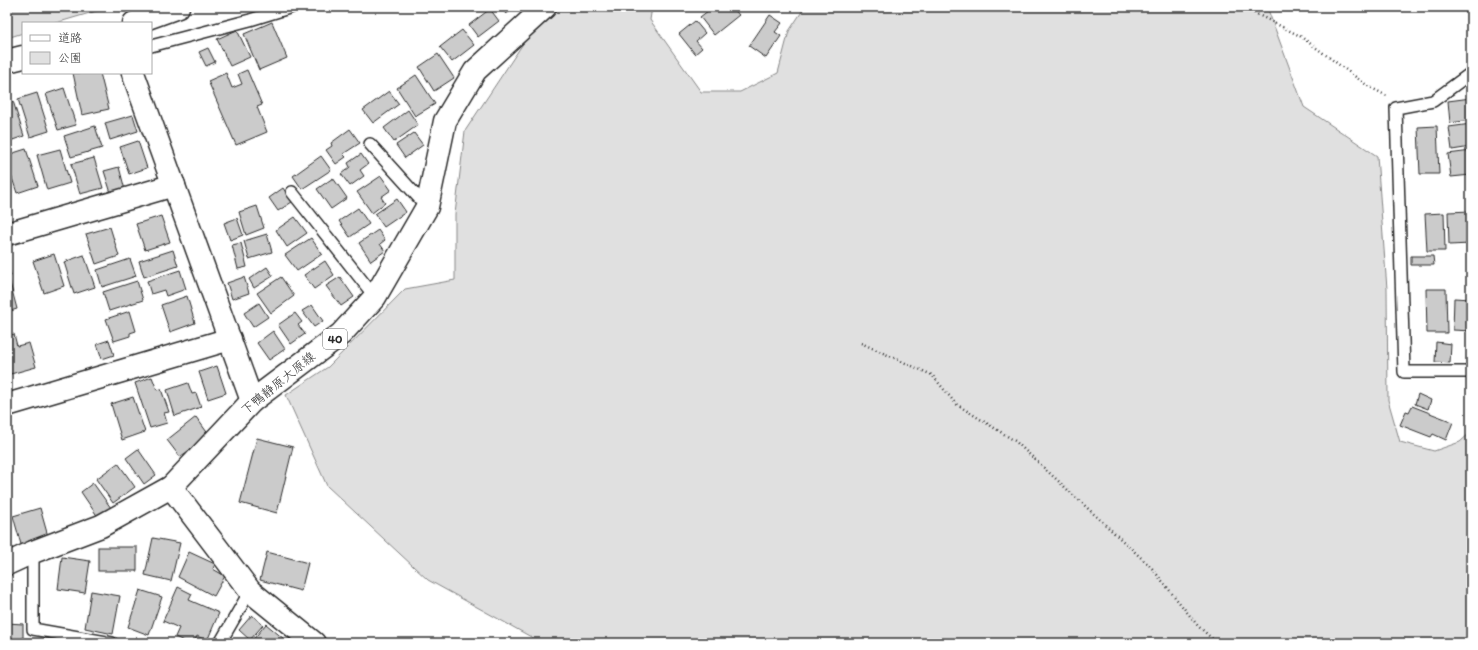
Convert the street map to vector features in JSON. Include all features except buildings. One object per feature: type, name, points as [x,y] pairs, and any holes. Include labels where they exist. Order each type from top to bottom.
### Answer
[{"type":"street","points":[[137,22],[178,7]]},
{"type":"street","name":"下鴨静原大原線","points":[[7,564],[33,552],[101,526],[171,487],[252,401],[341,334],[375,297],[427,207],[445,121],[475,71],[545,7]]},
{"type":"street","points":[[7,61],[22,57]]},
{"type":"street","points":[[134,74],[252,401]]},
{"type":"street","points":[[7,234],[174,184]]},
{"type":"street","points":[[7,405],[230,339]]},
{"type":"street","points":[[171,487],[250,592],[314,643]]},
{"type":"lane","points":[[152,46],[250,20],[292,7]]},
{"type":"lane","points":[[1471,73],[1433,101],[1396,108],[1404,372],[1471,372]]},
{"type":"lane","points":[[370,144],[427,207]]},
{"type":"lane","points":[[292,192],[375,297]]},
{"type":"lane","points":[[33,552],[33,629],[112,643]]},
{"type":"lane","points":[[220,643],[250,592]]},
{"type":"path","points":[[1243,7],[1300,36],[1368,86],[1386,95],[1396,108]]},
{"type":"path","points":[[861,343],[932,376],[956,404],[1015,441],[1151,567],[1198,626],[1217,643]]},
{"type":"green space","points":[[7,7],[110,7],[59,22],[22,22],[22,33],[7,38]]},
{"type":"green space","points":[[556,7],[652,7],[650,20],[701,92],[740,92],[778,73],[789,31],[805,7],[1267,7],[1304,107],[1377,156],[1387,289],[1388,400],[1400,442],[1434,451],[1460,442],[1471,432],[1471,643],[542,643],[428,580],[327,486],[286,395],[328,367],[405,289],[455,280],[455,214],[465,131],[538,21]]}]
